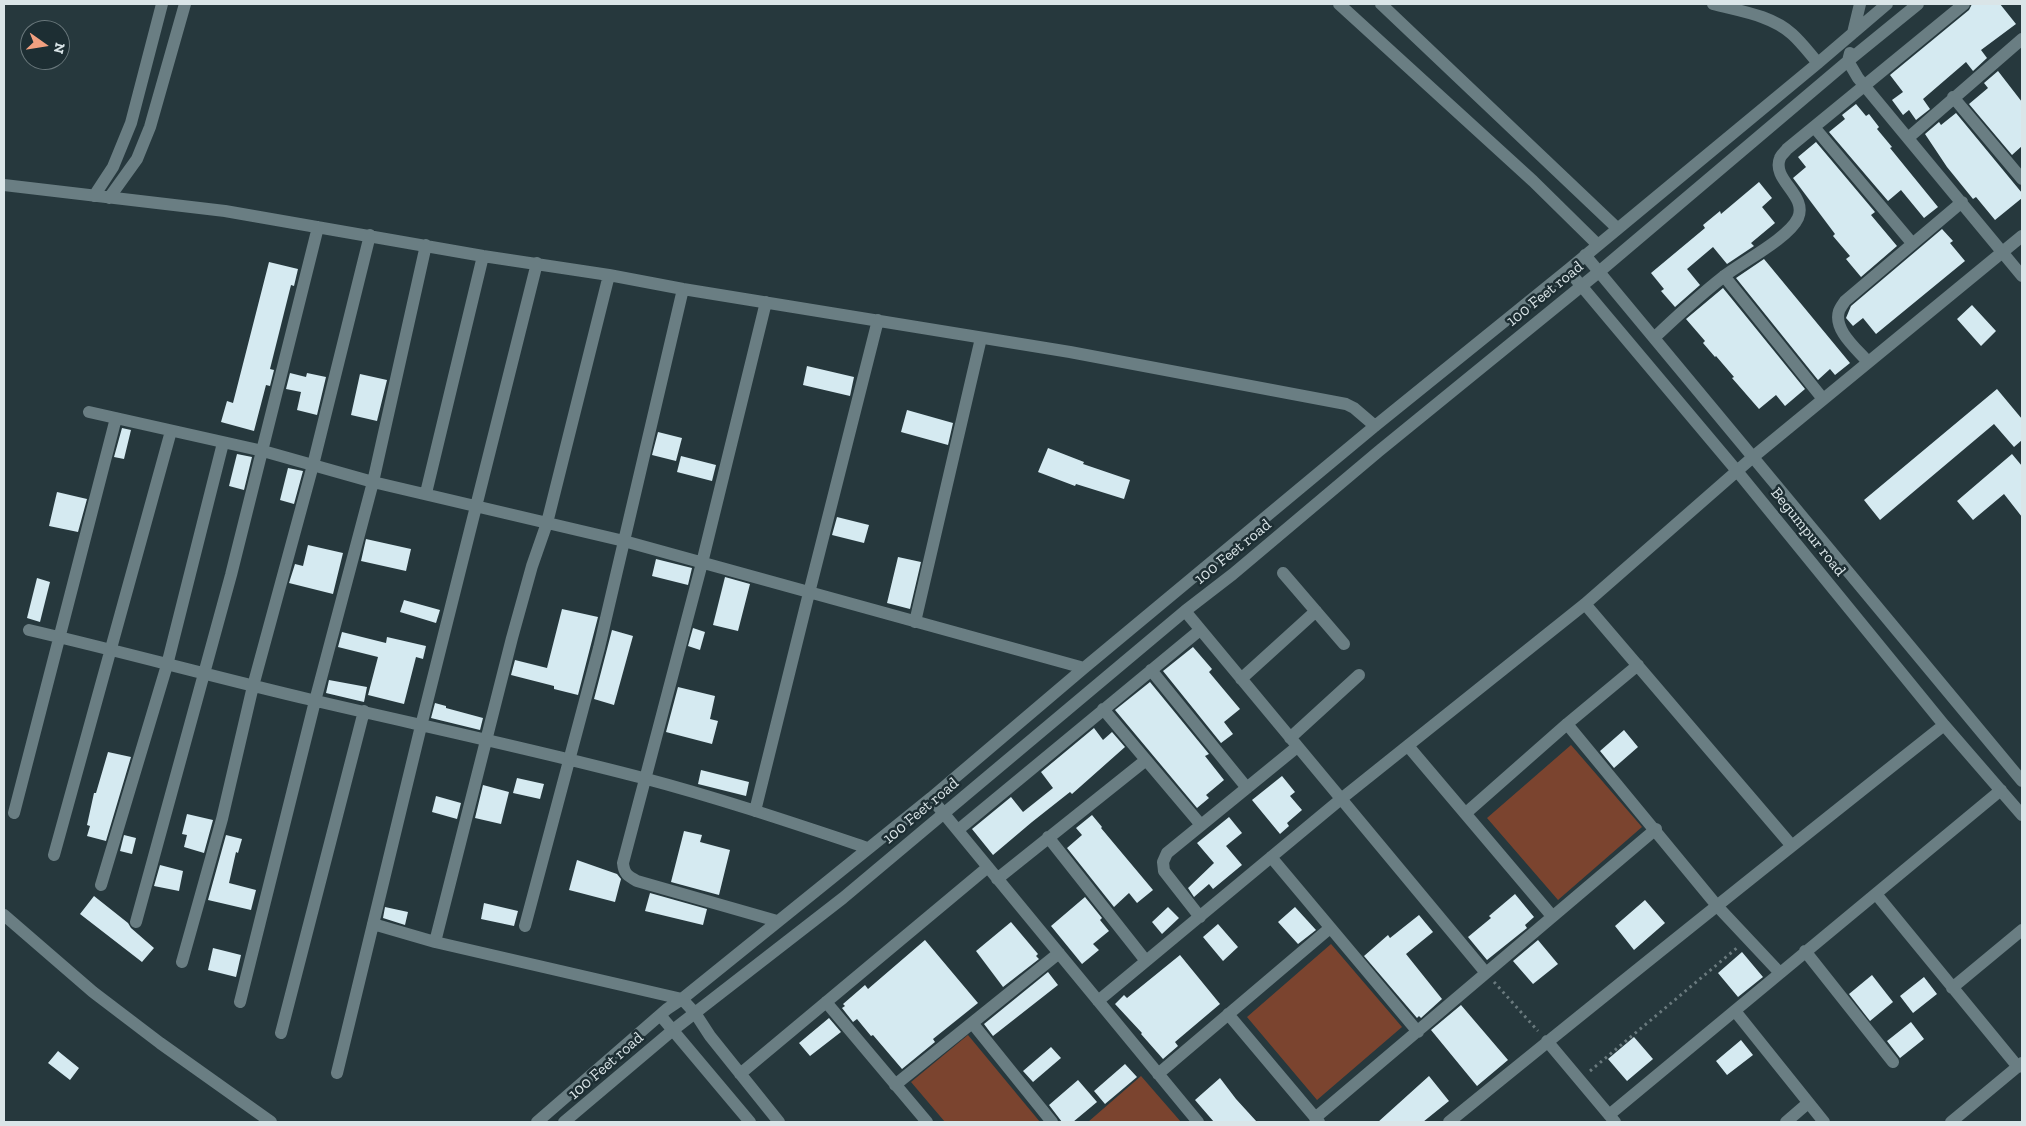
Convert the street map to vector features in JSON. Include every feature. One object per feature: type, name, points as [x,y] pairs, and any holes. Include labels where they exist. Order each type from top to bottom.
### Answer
[{"type":"street","points":[[94,196],[113,167],[131,123],[162,4]]},
{"type":"street","points":[[109,198],[137,159],[150,127],[185,4]]},
{"type":"street","points":[[1381,4],[1618,228]]},
{"type":"street","points":[[1713,4],[1761,16],[1782,27],[1792,34],[1818,63]]},
{"type":"street","points":[[1860,4],[1848,61],[1855,74],[2022,276]]},
{"type":"street","name":"100 Feet road","points":[[537,1122],[660,1015],[931,798],[1375,426],[1568,270],[1887,4]]},
{"type":"street","name":"100 Feet road","points":[[564,1122],[673,1030],[843,898],[1185,611],[1233,574],[1386,445],[1600,271],[1918,4]]},
{"type":"street","points":[[1654,338],[1724,276],[1793,226],[1799,216],[1799,208],[1796,197],[1778,167],[1780,158],[1787,149],[1964,4]]},
{"type":"street","points":[[1344,5],[1598,244]]},
{"type":"street","points":[[1908,138],[2022,38]]},
{"type":"street","points":[[1953,97],[2022,179]]},
{"type":"street","points":[[1814,127],[1912,243]]},
{"type":"street","points":[[4,185],[225,211],[483,256],[537,263],[683,289],[1070,352],[1346,404],[1354,408],[1375,426]]},
{"type":"street","points":[[1868,362],[1843,334],[1839,322],[1839,312],[1845,301],[1962,202]]},
{"type":"street","points":[[136,922],[263,451],[318,227]]},
{"type":"street","points":[[182,962],[222,819],[253,686],[313,465],[370,235]]},
{"type":"street","points":[[1098,1001],[1341,799],[1585,604],[1753,457],[2022,236]]},
{"type":"street","points":[[240,1002],[315,701],[373,482],[426,245]]},
{"type":"street","name":"Begumpur road","points":[[1585,255],[2022,781]]},
{"type":"street","points":[[426,493],[483,256]]},
{"type":"street","points":[[337,1073],[421,726],[478,506],[537,263]]},
{"type":"street","name":"Begumpur road","points":[[1568,270],[1582,284],[1944,724],[2022,815]]},
{"type":"street","points":[[435,942],[532,566],[547,523],[609,275]]},
{"type":"street","points":[[1724,276],[1823,399]]},
{"type":"street","points":[[525,926],[599,648],[683,289]]},
{"type":"street","points":[[766,302],[702,563],[623,863],[624,871],[628,876],[637,881],[777,921]]},
{"type":"street","points":[[756,811],[878,320]]},
{"type":"street","points":[[915,622],[981,338]]},
{"type":"street","points":[[89,412],[263,451],[373,482],[624,541],[1084,668]]},
{"type":"street","points":[[14,813],[116,418]]},
{"type":"street","points":[[54,855],[172,431]]},
{"type":"street","points":[[101,885],[167,665],[223,443]]},
{"type":"street","points":[[1283,573],[1344,644]]},
{"type":"street","points":[[1585,604],[1792,846]]},
{"type":"street","points":[[1185,611],[1486,973]]},
{"type":"street","points":[[1241,679],[1316,612]]},
{"type":"street","points":[[29,630],[315,701],[486,739],[644,778],[756,811],[868,848]]},
{"type":"street","points":[[958,830],[1200,630]]},
{"type":"street","points":[[1466,813],[1638,666]]},
{"type":"street","points":[[1150,670],[1247,788]]},
{"type":"street","points":[[1200,917],[1164,871],[1163,862],[1167,853],[1247,788],[1358,674]]},
{"type":"street","points":[[1103,709],[1201,825]]},
{"type":"street","points":[[281,1033],[364,711]]},
{"type":"street","points":[[1568,724],[1718,907],[1780,974]]},
{"type":"street","points":[[1449,1122],[1547,1041],[1718,907],[1944,724]]},
{"type":"street","points":[[1969,753],[1987,739]]},
{"type":"street","points":[[1408,746],[1552,916]]},
{"type":"street","points":[[997,879],[1146,760]]},
{"type":"street","points":[[1547,1041],[1612,1119],[1805,951],[2001,790]]},
{"type":"street","points":[[931,798],[1198,1122]]},
{"type":"street","points":[[1228,1014],[1317,1120],[1552,916],[1656,829]]},
{"type":"street","points":[[1048,837],[1146,961]]},
{"type":"street","points":[[1271,857],[1418,1032]]},
{"type":"street","points":[[740,1074],[988,867]]},
{"type":"street","points":[[1876,894],[1952,988],[2020,1065],[1951,1122]]},
{"type":"street","points":[[4,915],[93,992],[168,1049],[271,1122]]},
{"type":"street","points":[[373,924],[435,942],[682,999],[780,1122]]},
{"type":"street","points":[[1158,1074],[1330,928]]},
{"type":"street","points":[[1952,988],[2022,930]]},
{"type":"street","points":[[1805,951],[1892,1062]]},
{"type":"street","points":[[896,1085],[1059,953]]},
{"type":"street","points":[[826,1002],[927,1122]]},
{"type":"street","points":[[1735,1011],[1824,1122]]},
{"type":"street","points":[[660,1015],[750,1122]]},
{"type":"street","points":[[973,1024],[1052,1122]]},
{"type":"street","points":[[1786,1122],[1808,1103]]},
{"type":"path","points":[[1580,1080],[1748,938]]},
{"type":"path","points":[[1486,973],[1547,1041]]},
{"type":"shaded area","points":[[1571,745],[1642,827],[1558,900],[1487,818]]},
{"type":"shaded area","points":[[1331,944],[1402,1027],[1317,1100],[1247,1017]]},
{"type":"shaded area","points":[[968,1035],[1040,1122],[945,1122],[911,1082]]},
{"type":"shaded area","points":[[1141,1076],[1181,1122],[1088,1122]]},
{"type":"building","points":[[1972,4],[2000,4],[2016,24],[1981,50],[1987,58],[1973,71],[1966,62],[1923,99],[1930,109],[1916,120],[1909,110],[1903,115],[1892,100],[1903,92],[1890,75],[1969,10]]},
{"type":"building","points":[[1998,71],[2022,102],[2022,146],[2012,155],[1969,104],[1988,88],[1984,83]]},
{"type":"building","points":[[1856,104],[1866,116],[1869,114],[1879,127],[1877,129],[1892,147],[1890,148],[1938,207],[1924,218],[1901,190],[1888,201],[1829,132],[1845,119],[1842,115]]},
{"type":"building","points":[[1956,113],[2022,193],[2022,198],[1995,220],[1976,197],[1973,199],[1947,167],[1925,134],[1939,122],[1941,125]]},
{"type":"building","points":[[1816,142],[1875,212],[1871,215],[1897,246],[1861,277],[1846,259],[1850,256],[1833,236],[1835,234],[1793,178],[1806,167],[1798,157]]},
{"type":"building","points":[[1759,182],[1772,198],[1762,207],[1775,223],[1751,243],[1754,246],[1727,264],[1713,247],[1687,269],[1700,285],[1675,307],[1661,291],[1664,289],[1651,273],[1705,228],[1703,225],[1720,211],[1721,214]]},
{"type":"building","points":[[1942,229],[1953,241],[1950,243],[1965,261],[1876,334],[1863,318],[1853,326],[1846,318],[1851,306]]},
{"type":"building","points":[[1764,259],[1850,363],[1835,375],[1830,369],[1818,380],[1736,278]]},
{"type":"building","points":[[269,262],[298,269],[294,286],[291,285],[270,369],[274,370],[270,386],[266,385],[254,431],[221,422],[227,401],[233,403]]},
{"type":"building","points":[[1723,288],[1805,389],[1785,406],[1776,395],[1759,409],[1732,378],[1734,377],[1703,343],[1705,341],[1686,319]]},
{"type":"building","points":[[1972,305],[1996,331],[1981,346],[1957,319]]},
{"type":"building","points":[[807,366],[854,377],[850,396],[803,385]]},
{"type":"building","points":[[290,373],[306,377],[307,373],[326,377],[317,415],[297,410],[301,392],[286,389]]},
{"type":"building","points":[[360,374],[387,380],[377,421],[351,415]]},
{"type":"building","points":[[1997,389],[2022,419],[2022,440],[2014,447],[1994,424],[1880,520],[1864,500]]},
{"type":"building","points":[[907,410],[953,423],[948,445],[901,432]]},
{"type":"building","points":[[122,428],[131,430],[124,459],[114,457]]},
{"type":"building","points":[[658,432],[682,438],[676,461],[652,455]]},
{"type":"building","points":[[1048,448],[1084,462],[1083,464],[1130,480],[1124,499],[1076,484],[1075,486],[1038,472]]},
{"type":"building","points":[[237,454],[252,457],[244,490],[229,486]]},
{"type":"building","points":[[2012,454],[2022,466],[2022,517],[2004,494],[1973,520],[1957,501]]},
{"type":"building","points":[[681,456],[716,465],[712,481],[677,472]]},
{"type":"building","points":[[288,468],[303,471],[294,504],[280,500]]},
{"type":"building","points":[[57,492],[87,499],[78,532],[49,526]]},
{"type":"building","points":[[837,517],[869,525],[864,543],[832,535]]},
{"type":"building","points":[[366,539],[411,549],[406,571],[361,561]]},
{"type":"building","points":[[308,545],[343,553],[333,594],[289,583],[295,564],[303,566]]},
{"type":"building","points":[[898,557],[921,562],[910,609],[887,603]]},
{"type":"building","points":[[656,559],[692,568],[688,585],[652,576]]},
{"type":"building","points":[[725,577],[750,584],[738,631],[713,625]]},
{"type":"building","points":[[37,578],[50,582],[40,622],[27,618]]},
{"type":"building","points":[[404,600],[440,610],[436,623],[400,612]]},
{"type":"building","points":[[562,609],[598,617],[578,695],[554,689],[554,686],[511,675],[515,660],[547,668]]},
{"type":"building","points":[[693,628],[705,632],[700,650],[688,646]]},
{"type":"building","points":[[612,630],[633,636],[614,705],[594,699]]},
{"type":"building","points":[[342,632],[386,643],[387,637],[426,646],[423,659],[416,657],[404,704],[368,695],[378,657],[338,647]]},
{"type":"building","points":[[1193,647],[1212,669],[1209,672],[1240,709],[1224,722],[1233,734],[1221,743],[1163,671]]},
{"type":"building","points":[[329,680],[367,687],[364,702],[326,693]]},
{"type":"building","points":[[1150,682],[1209,754],[1205,756],[1224,780],[1206,795],[1209,798],[1197,808],[1115,710]]},
{"type":"building","points":[[678,687],[715,696],[710,719],[718,721],[712,744],[666,732]]},
{"type":"building","points":[[435,703],[483,718],[480,730],[431,718]]},
{"type":"building","points":[[1094,728],[1103,740],[1112,732],[1125,747],[1072,794],[1070,792],[993,855],[972,829],[1011,797],[1023,812],[1053,788],[1041,772]]},
{"type":"building","points":[[1624,730],[1638,747],[1614,768],[1600,751]]},
{"type":"building","points":[[108,752],[131,757],[106,841],[87,836],[90,826],[87,825],[94,793],[96,793]]},
{"type":"building","points":[[701,770],[749,782],[746,796],[698,784]]},
{"type":"building","points":[[1282,776],[1295,792],[1290,796],[1302,810],[1287,823],[1289,826],[1280,834],[1252,800]]},
{"type":"building","points":[[517,778],[544,784],[540,799],[513,793]]},
{"type":"building","points":[[483,785],[509,792],[501,824],[475,818]]},
{"type":"building","points":[[436,796],[461,803],[457,819],[432,812]]},
{"type":"building","points":[[187,814],[213,820],[204,853],[184,847],[187,835],[182,834]]},
{"type":"building","points":[[1092,815],[1153,890],[1137,903],[1129,893],[1114,907],[1067,848],[1082,835],[1076,828]]},
{"type":"building","points":[[1229,817],[1242,833],[1226,846],[1242,865],[1213,889],[1209,884],[1194,897],[1188,888],[1214,863],[1197,843]]},
{"type":"building","points":[[684,831],[702,835],[700,842],[730,850],[719,895],[671,882]]},
{"type":"building","points":[[124,835],[136,838],[132,854],[120,851]]},
{"type":"building","points":[[226,835],[242,839],[238,853],[236,852],[229,883],[256,890],[251,910],[208,900]]},
{"type":"building","points":[[577,860],[617,874],[621,879],[615,902],[569,890]]},
{"type":"building","points":[[160,865],[183,871],[179,891],[154,886]]},
{"type":"building","points":[[650,893],[707,909],[703,925],[645,911]]},
{"type":"building","points":[[1515,894],[1534,917],[1525,925],[1527,928],[1487,960],[1468,937],[1491,918],[1489,916]]},
{"type":"building","points":[[94,896],[128,923],[131,928],[154,948],[142,962],[80,914]]},
{"type":"building","points":[[1085,897],[1102,918],[1100,920],[1109,931],[1093,944],[1099,950],[1082,964],[1051,926]]},
{"type":"building","points":[[1645,900],[1665,923],[1634,950],[1615,926]]},
{"type":"building","points":[[484,903],[518,911],[514,926],[481,919]]},
{"type":"building","points":[[385,907],[408,912],[405,925],[383,918]]},
{"type":"building","points":[[1168,907],[1179,918],[1162,934],[1152,922]]},
{"type":"building","points":[[1295,907],[1316,930],[1298,944],[1278,922]]},
{"type":"building","points":[[1419,915],[1433,932],[1406,954],[1442,999],[1421,1018],[1419,1016],[1417,1018],[1364,956],[1388,935],[1390,938]]},
{"type":"building","points":[[1011,922],[1038,954],[1036,956],[1039,959],[1003,987],[976,951]]},
{"type":"building","points":[[1218,924],[1238,947],[1223,961],[1203,937]]},
{"type":"building","points":[[925,940],[978,1003],[933,1039],[935,1042],[902,1069],[873,1035],[871,1036],[857,1019],[853,1022],[842,1008],[845,1006],[843,1004],[865,985],[868,989]]},
{"type":"building","points":[[1538,940],[1558,964],[1533,984],[1513,961]]},
{"type":"building","points":[[213,948],[241,955],[236,977],[208,970]]},
{"type":"building","points":[[1742,952],[1763,977],[1738,997],[1718,973]]},
{"type":"building","points":[[1180,955],[1220,1004],[1175,1042],[1178,1046],[1163,1059],[1115,1004],[1124,995],[1127,998]]},
{"type":"building","points":[[1048,972],[1058,985],[993,1036],[984,1024]]},
{"type":"building","points":[[1872,975],[1893,1002],[1870,1021],[1849,994]]},
{"type":"building","points":[[1924,977],[1937,994],[1913,1013],[1900,996]]},
{"type":"building","points":[[1461,1005],[1508,1060],[1477,1086],[1431,1030]]},
{"type":"building","points":[[829,1018],[841,1032],[810,1056],[799,1043]]},
{"type":"building","points":[[1911,1022],[1924,1039],[1900,1058],[1887,1041]]},
{"type":"building","points":[[1634,1037],[1653,1059],[1627,1081],[1608,1059]]},
{"type":"building","points":[[1741,1040],[1753,1055],[1727,1075],[1716,1061]]},
{"type":"building","points":[[1051,1047],[1061,1058],[1033,1082],[1023,1071]]},
{"type":"building","points":[[58,1051],[79,1068],[70,1080],[48,1063]]},
{"type":"building","points":[[1125,1064],[1137,1077],[1105,1104],[1094,1091]]},
{"type":"building","points":[[1429,1076],[1449,1101],[1423,1122],[1378,1122]]},
{"type":"building","points":[[1220,1078],[1257,1122],[1214,1122],[1195,1100]]},
{"type":"building","points":[[1078,1080],[1097,1102],[1073,1122],[1062,1122],[1049,1105]]}]
